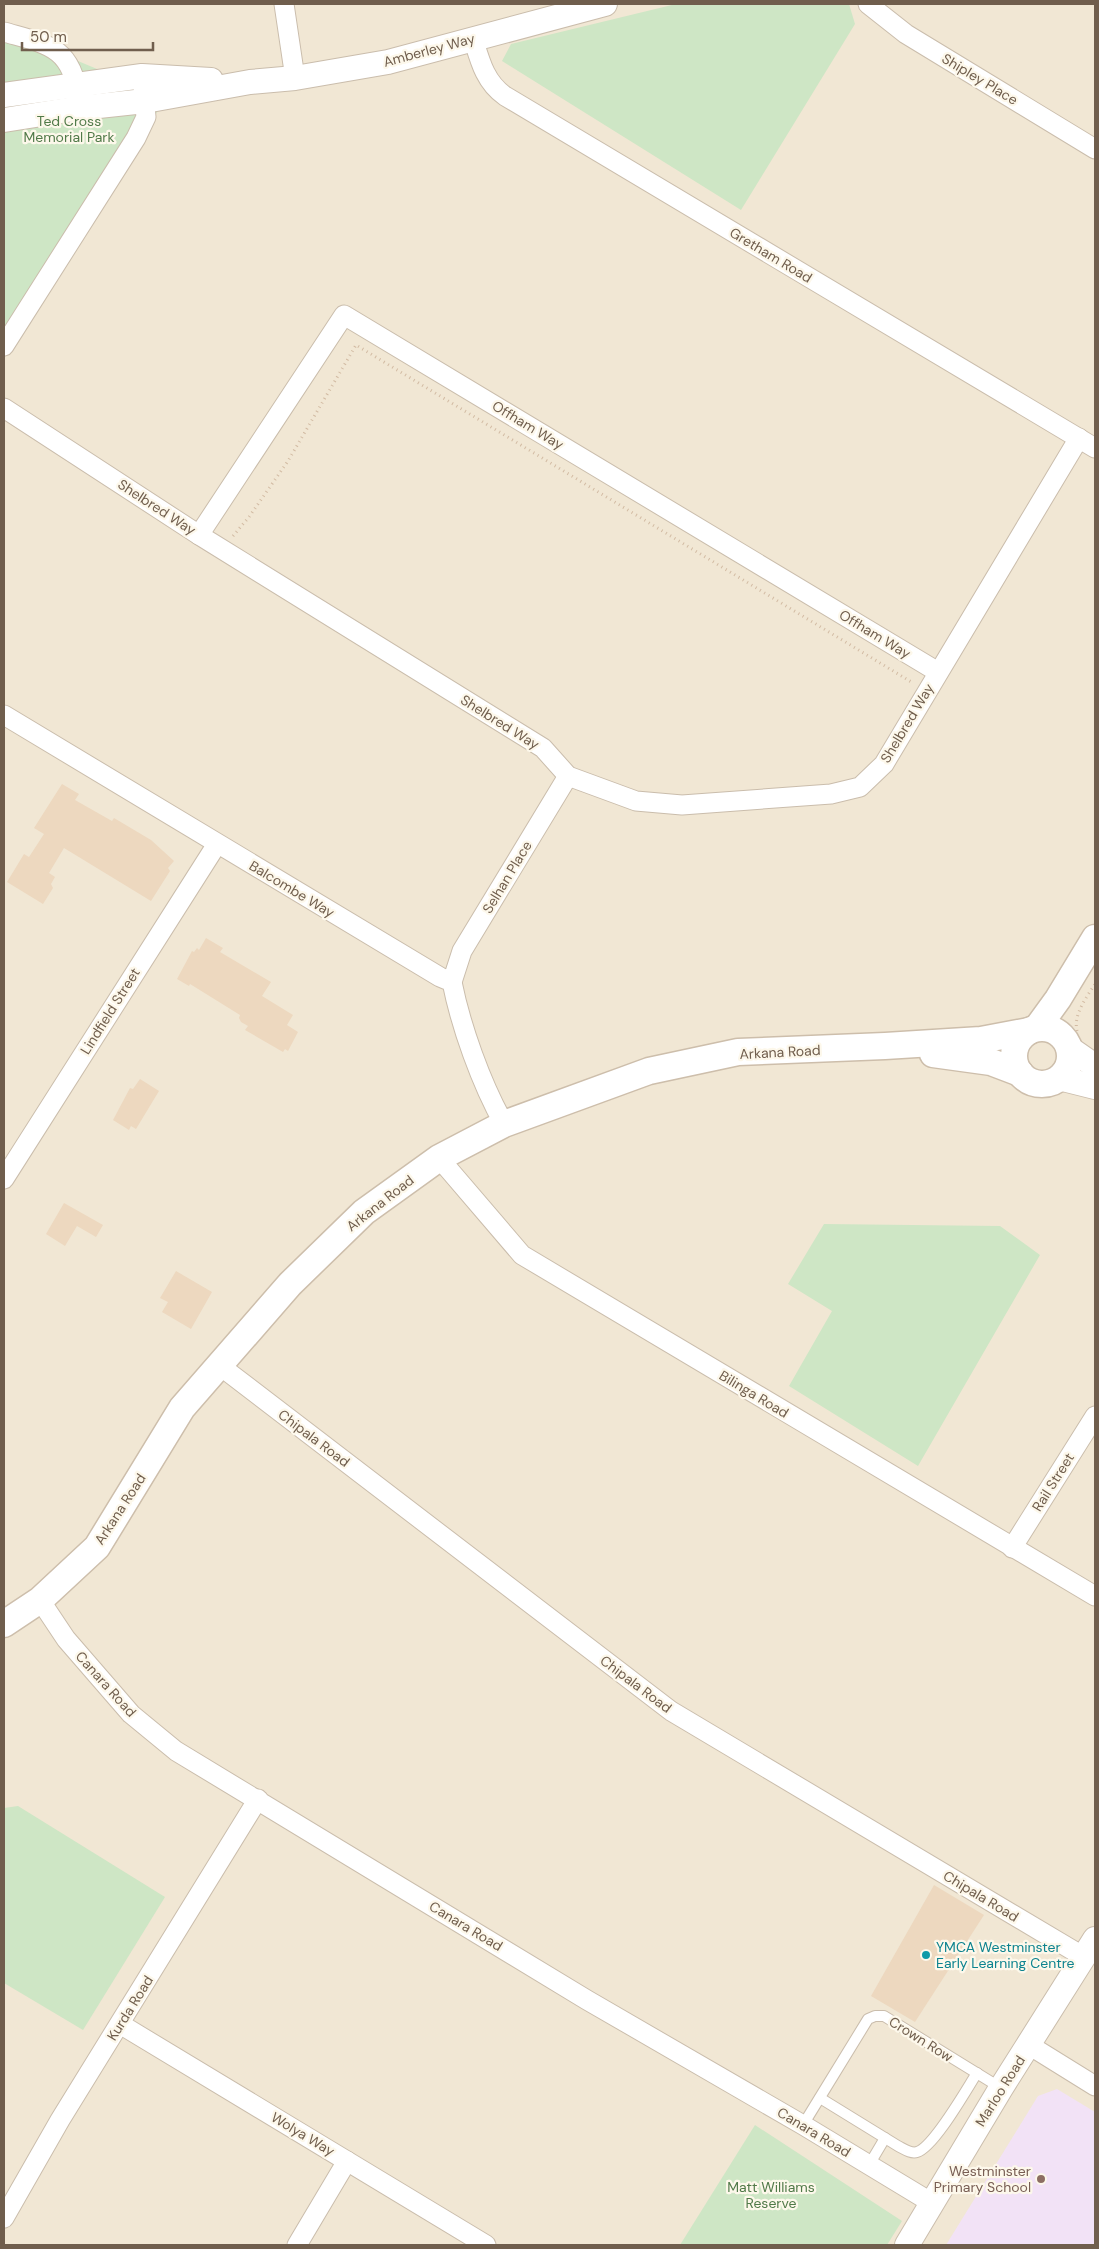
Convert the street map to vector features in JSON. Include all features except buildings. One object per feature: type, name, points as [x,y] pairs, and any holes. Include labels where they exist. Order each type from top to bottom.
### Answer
[{"type":"main road","points":[[1095,938],[1058,999],[1033,1030],[1018,1042],[1014,1058],[1020,1073],[1025,1078],[1038,1084],[1046,1084],[1059,1078],[1066,1070],[1070,1059],[1072,1003],[1095,964]]},
{"type":"main road","points":[[1033,1030],[1047,1028],[1070,1040]]},
{"type":"main road","name":"Arkana Road","points":[[4,1624],[40,1600],[97,1547],[182,1408],[290,1284],[364,1212],[439,1158],[504,1124],[649,1071],[738,1052],[981,1040],[1033,1030]]},
{"type":"main road","name":"Arkana Road","points":[[885,1046],[991,1062],[1020,1073]]},
{"type":"street","points":[[284,4],[295,78]]},
{"type":"street","name":"Shipley Place","points":[[868,4],[906,34],[1095,149]]},
{"type":"street","name":"Amberley Way","points":[[4,120],[80,108],[144,101],[250,82],[295,78],[388,62],[595,5]]},
{"type":"street","points":[[4,32],[50,45],[64,57],[77,84],[80,108]]},
{"type":"street","name":"Gretham Road","points":[[474,38],[481,66],[495,89],[505,96],[1095,448]]},
{"type":"street","points":[[4,346],[136,138],[146,117],[142,76]]},
{"type":"street","name":"Amberley Way","points":[[4,95],[142,76],[250,82]]},
{"type":"street","name":"Offham Way","points":[[200,535],[344,315],[938,672]]},
{"type":"street","name":"Shelbred Way","points":[[4,408],[200,535],[543,748],[568,776],[636,801],[682,805],[831,794],[860,787],[884,764],[1079,438]]},
{"type":"street","name":"Balcombe Way","points":[[4,715],[440,977],[452,982]]},
{"type":"street","name":"Selhan Place","points":[[452,982],[462,951],[568,776]]},
{"type":"street","name":"Lindfield Street","points":[[4,1179],[217,844]]},
{"type":"street","points":[[452,982],[456,1001],[489,1098],[504,1124]]},
{"type":"street","points":[[1070,1040],[1095,1066]]},
{"type":"street","points":[[1059,1078],[1095,1087]]},
{"type":"street","name":"Bilinga Road","points":[[439,1158],[522,1256],[1095,1596]]},
{"type":"street","name":"Chipala Road","points":[[219,1365],[671,1711],[1090,1948]]},
{"type":"street","name":"Rail Street","points":[[1012,1548],[1095,1416]]},
{"type":"street","name":"Canara Road","points":[[40,1600],[66,1639],[131,1714],[176,1750],[587,2000],[803,2125],[932,2203]]},
{"type":"street","name":"Kurda Road","points":[[6,2207],[258,1799]]},
{"type":"street","name":"Marloo Road","points":[[907,2245],[1001,2088],[1090,1948]]},
{"type":"street","name":"Wolya Way","points":[[120,2024],[486,2245]]},
{"type":"street","points":[[1029,2045],[1095,2086]]},
{"type":"street","points":[[297,2245],[347,2161]]},
{"type":"lane","name":"Crown Row","points":[[803,2125],[868,2019],[875,2016],[884,2016],[1001,2088]]},
{"type":"lane","points":[[820,2098],[885,2138],[911,2152],[918,2152],[933,2140],[977,2073]]},
{"type":"lane","points":[[869,2165],[885,2138]]},
{"type":"path","points":[[234,556],[240,548],[233,536],[249,517],[288,460],[356,346],[927,691]]},
{"type":"path","points":[[1070,1040],[1076,1026],[1079,1010],[1095,984]]},
{"type":"shaded area","points":[[4,4],[1095,4],[1095,2245],[4,2245]]},
{"type":"shaded area","name":"Westminster Primary School","points":[[1057,2089],[1095,2112],[1095,2245],[946,2245],[1038,2096]]},
{"type":"green space","points":[[676,4],[849,4],[855,24],[741,210],[502,61],[511,44]]},
{"type":"green space","name":"Ted Cross Memorial Park","points":[[4,39],[59,53],[166,98],[4,353]]},
{"type":"green space","points":[[824,1224],[1000,1226],[1040,1255],[918,1466],[789,1386],[832,1311],[788,1284]]},
{"type":"green space","points":[[18,1806],[165,1897],[83,2030],[4,1983],[4,1808]]},
{"type":"green space","name":"Matt Williams Reserve","points":[[755,2125],[902,2221],[887,2245],[680,2245]]},
{"type":"place","name":"YMCA Westminster Early Learning Centre","points":[[926,1955]]},
{"type":"place","name":"Westminster Primary School","points":[[1041,2179]]}]
